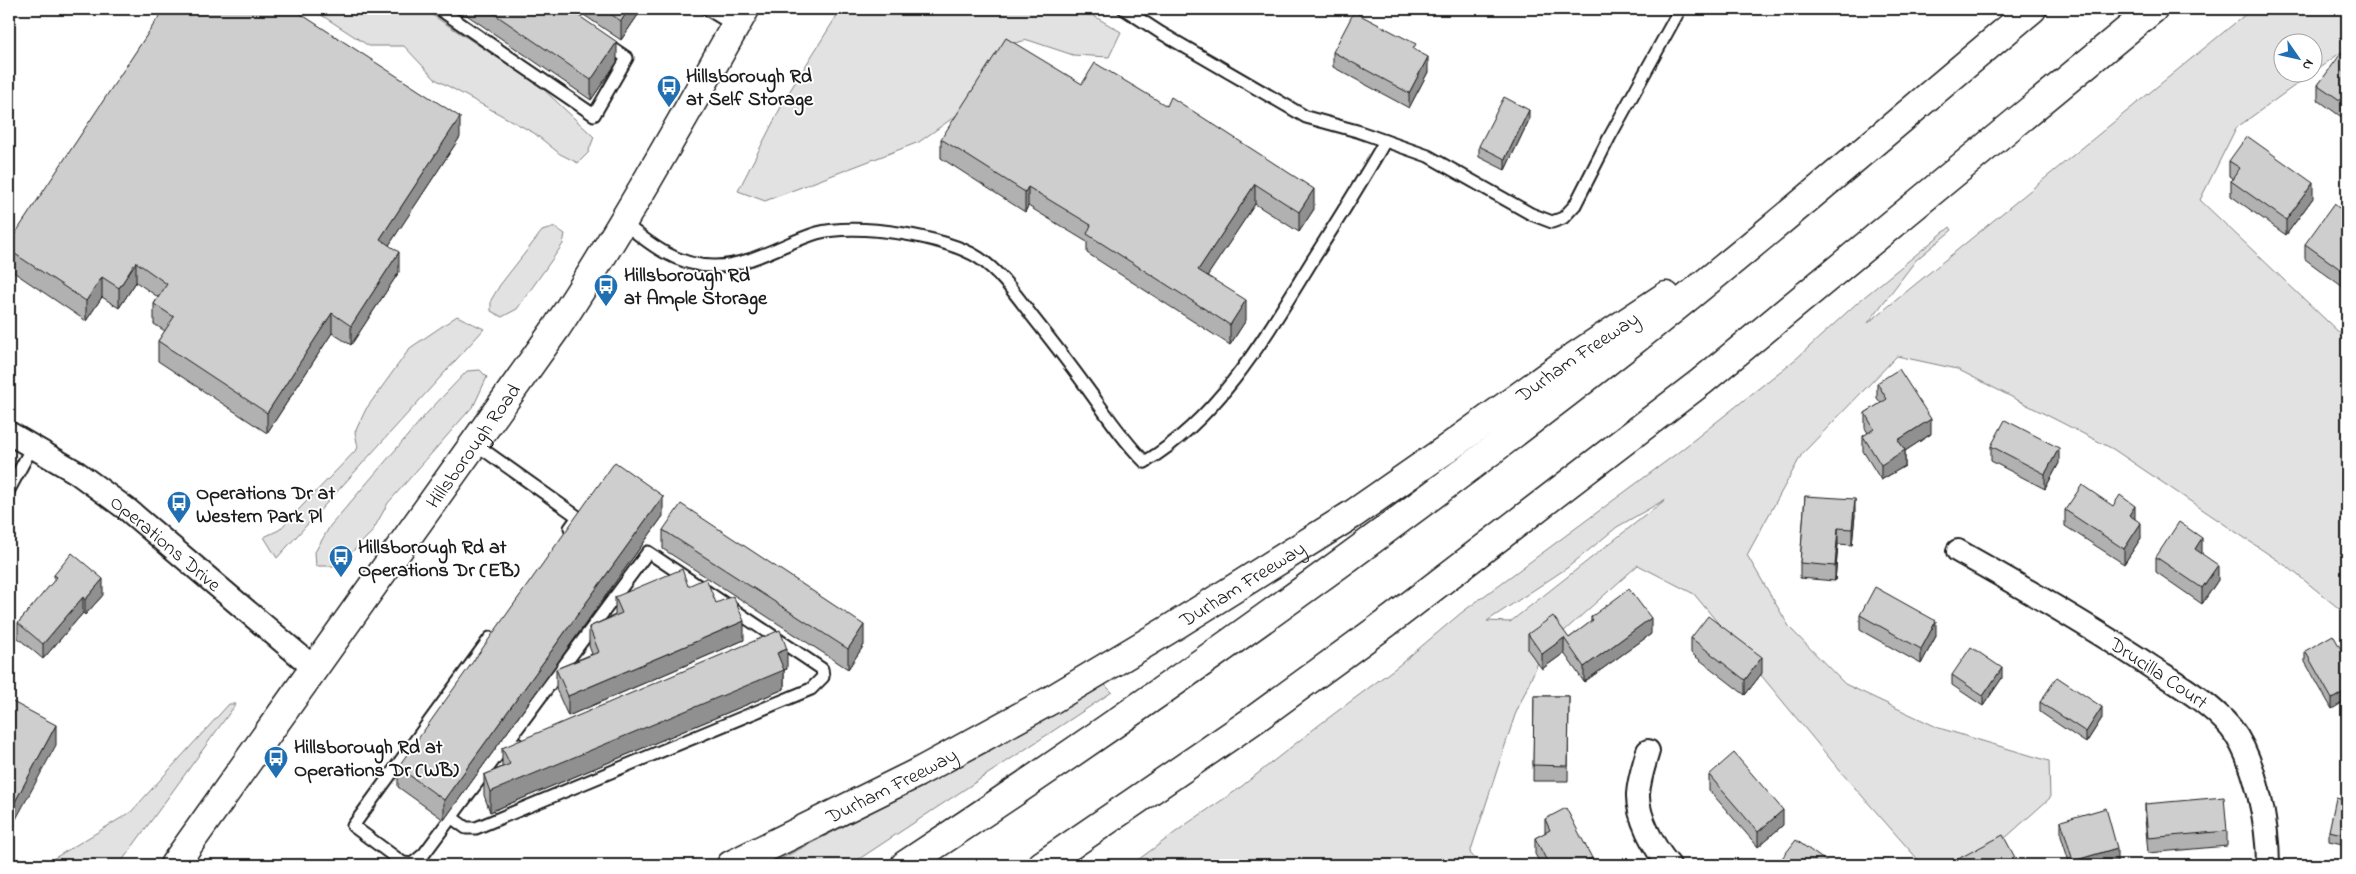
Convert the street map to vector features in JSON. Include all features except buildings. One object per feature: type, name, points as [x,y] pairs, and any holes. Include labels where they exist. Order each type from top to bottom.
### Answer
[{"type":"main road","points":[[905,865],[1048,771],[1251,630],[1490,453],[1631,343],[1729,263],[2032,9]]},
{"type":"main road","points":[[1042,865],[1247,724],[1384,625],[1701,382],[2153,9]]},
{"type":"main road","name":"Hillsborough Road","points":[[174,865],[557,327],[623,222],[740,17]]},
{"type":"main road","name":"Durham Freeway","points":[[731,865],[916,773],[1051,700],[1160,635],[1352,514],[1653,302],[1729,263]]},
{"type":"street","name":"Operations Drive","points":[[9,433],[33,445],[76,472],[128,510],[314,668]]},
{"type":"street","name":"Drucilla Court","points":[[1958,551],[2102,634],[2179,685],[2230,728],[2244,751],[2261,803],[2266,828],[2268,865]]},
{"type":"street","points":[[1648,751],[1638,795],[1641,810],[1652,840],[1669,865]]},
{"type":"lane","points":[[439,9],[594,115],[627,58],[596,36]]},
{"type":"lane","points":[[707,9],[740,17]]},
{"type":"lane","points":[[1124,9],[1161,33],[1306,117],[1428,156],[1531,214],[1552,222],[1563,218],[1575,205],[1608,138],[1680,9]]},
{"type":"lane","points":[[623,222],[657,249],[687,262],[714,267],[742,261],[818,233],[851,228],[877,230],[940,241],[978,257],[1007,283],[1065,356],[1129,446],[1145,462],[1177,442],[1242,369],[1277,319],[1358,189],[1385,141]]},
{"type":"lane","points":[[474,443],[578,517],[561,541]]},
{"type":"lane","points":[[9,490],[33,445]]},
{"type":"lane","points":[[451,817],[466,828],[476,828],[811,689],[823,677],[822,669],[773,641],[648,552],[451,817],[424,854],[412,864],[403,863],[353,826],[497,628]]},
{"type":"lane","points":[[502,749],[527,741]]},
{"type":"shaded area","points":[[312,9],[423,9],[538,84],[594,137],[588,153],[578,163],[560,154],[534,133],[435,79],[404,46],[369,46]]},
{"type":"shaded area","points":[[841,9],[1082,9],[1121,32],[1109,57],[1073,55],[1028,40],[1001,46],[964,110],[919,142],[765,201],[738,191],[786,97]]},
{"type":"shaded area","points":[[2252,9],[2347,9],[2347,48],[2324,65],[2324,32],[2274,32],[2274,82],[2300,82],[2236,128],[2200,200],[2347,340],[2347,615],[2289,568],[2113,449],[1957,369],[1897,356],[1802,454],[1747,555],[1790,628],[1845,684],[1939,728],[2049,761],[2050,798],[1975,865],[1921,863],[1841,772],[1694,594],[1638,565],[1544,649],[1515,715],[1470,853],[1481,865],[1131,865],[1237,790],[1398,666],[1461,613],[1676,454],[1797,358],[1858,302],[1950,227],[1952,230],[1916,260],[1868,323]],"holes":[[[1666,499],[1510,622],[1487,621],[1567,568],[1617,527]]]},
{"type":"shaded area","points":[[555,227],[565,234],[563,244],[517,309],[502,317],[491,311],[491,300],[500,285],[542,231]]},
{"type":"shaded area","points":[[457,316],[484,329],[277,558],[264,537],[279,530],[358,448],[355,432],[366,409],[410,348]]},
{"type":"shaded area","points":[[480,370],[487,377],[474,405],[388,503],[372,532],[338,566],[316,566],[315,552],[330,526],[427,413],[467,371]]},
{"type":"shaded area","points":[[1104,684],[1112,692],[850,865],[769,865],[986,753]]},
{"type":"shaded area","points":[[229,704],[236,704],[119,865],[43,865],[131,812]]},
{"type":"place","name":"Hillsborough Rd at Self Storage","points":[[669,108]]},
{"type":"place","name":"Hillsborough Rd at Ample Storage","points":[[606,307]]},
{"type":"place","name":"Operations Dr at Western Park Pl","points":[[179,524]]},
{"type":"place","name":"Hillsborough Rd at Operations Dr (EB)","points":[[341,578]]},
{"type":"place","name":"Hillsborough Rd at Operations Dr (WB)","points":[[276,779]]}]
